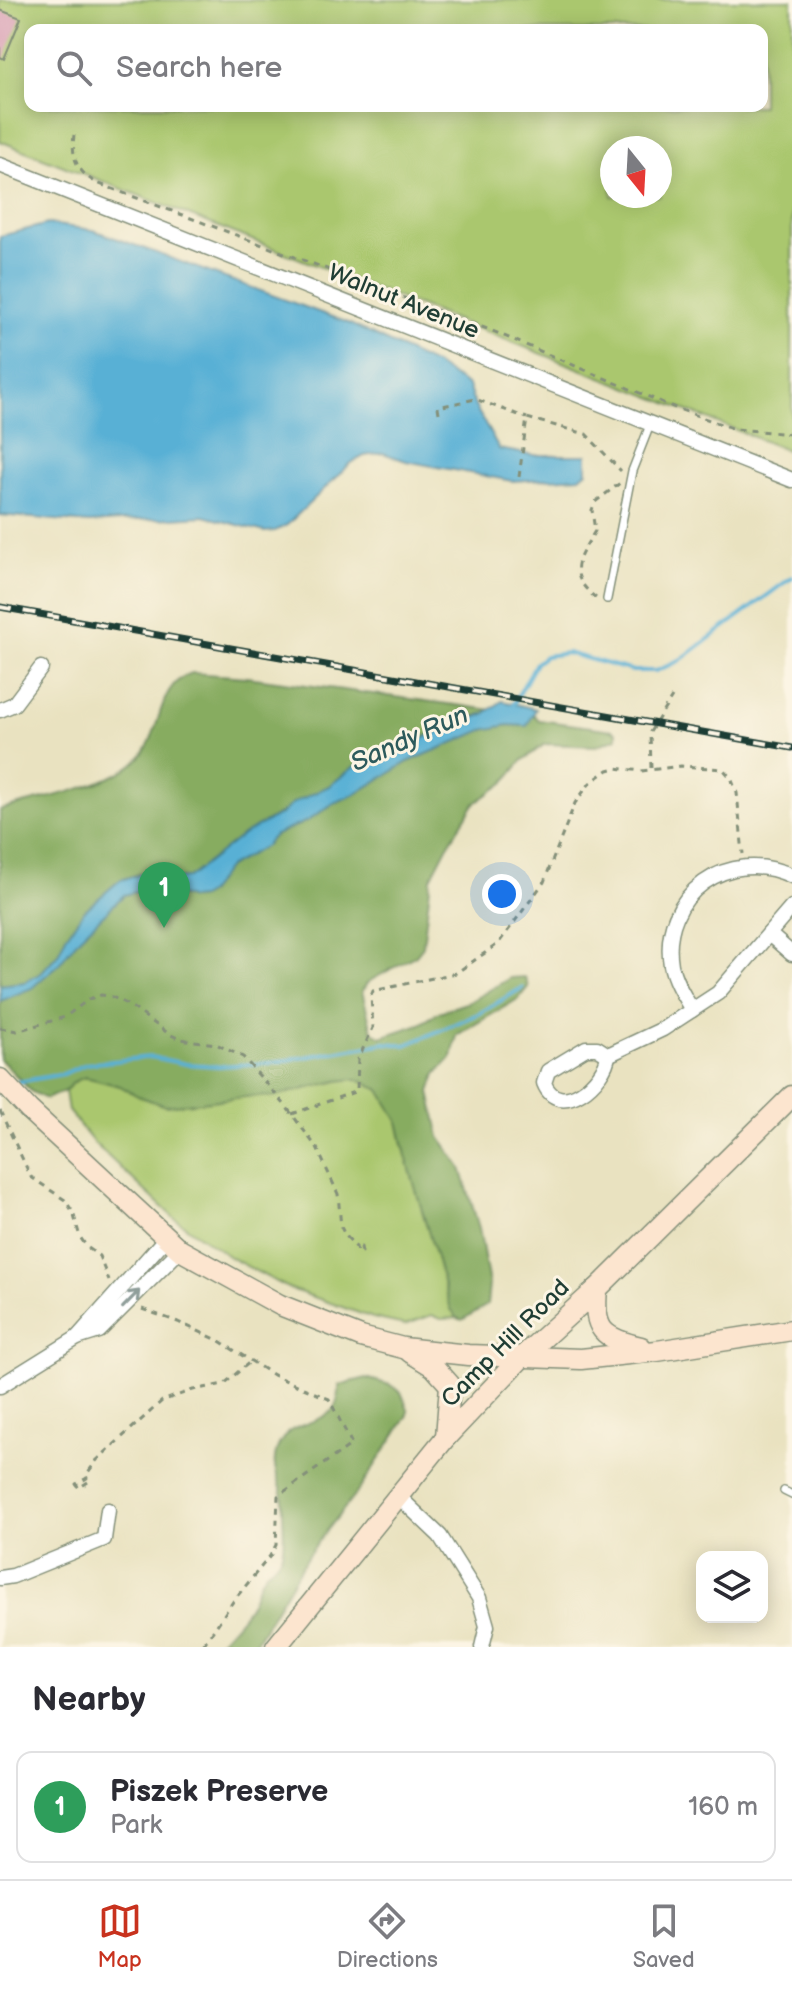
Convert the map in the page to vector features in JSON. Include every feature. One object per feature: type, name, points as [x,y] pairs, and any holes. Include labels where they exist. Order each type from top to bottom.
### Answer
[{"type":"main road","points":[[0,1079],[172,1244],[280,1305],[345,1332],[403,1348],[521,1358],[581,1359],[657,1351],[792,1330]]},
{"type":"main road","name":"Camp Hill Road","points":[[276,1647],[446,1437],[521,1358],[597,1289],[792,1096]]},
{"type":"main road","points":[[597,1289],[594,1314],[602,1332],[618,1342],[657,1351]]},
{"type":"main road","points":[[403,1348],[434,1367],[450,1385],[446,1437]]},
{"type":"street","name":"Walnut Avenue","points":[[0,165],[792,480]]},
{"type":"street","points":[[0,710],[14,704],[41,668]]},
{"type":"street","points":[[692,1010],[671,964],[673,928],[691,893],[716,874],[744,866],[763,865],[792,876]]},
{"type":"street","points":[[608,1055],[663,1029],[718,993],[792,907]]},
{"type":"street","points":[[769,934],[792,954]]},
{"type":"street","points":[[586,1048],[597,1048],[608,1055],[602,1074],[574,1096],[562,1100],[555,1098],[544,1083],[548,1071],[586,1048]]},
{"type":"street","points":[[77,1338],[118,1290],[172,1244]]},
{"type":"street","points":[[0,1386],[77,1338],[99,1331],[130,1301],[172,1244]]},
{"type":"street","points":[[397,1495],[440,1536],[479,1598],[487,1626],[482,1647]]},
{"type":"street","points":[[0,1578],[13,1576],[104,1539],[108,1510]]},
{"type":"lane","points":[[607,599],[631,478],[651,423]]},
{"type":"lane","points":[[784,1491],[792,1495]]},
{"type":"path","points":[[74,135],[77,168],[97,183],[490,330],[673,407],[735,429],[792,434]]},
{"type":"path","points":[[438,407],[475,399],[527,418],[586,434],[618,469],[631,478]]},
{"type":"path","points":[[436,401],[439,413]]},
{"type":"path","points":[[519,477],[527,418]]},
{"type":"path","points":[[607,599],[595,598],[585,589],[579,577],[578,560],[581,549],[595,531],[592,510],[595,502],[614,486],[631,478]]},
{"type":"path","points":[[651,768],[650,732],[672,697]]},
{"type":"path","points":[[292,1114],[354,1093],[358,1087],[359,1057],[374,1018],[371,996],[377,991],[456,973],[488,952],[537,895],[570,815],[590,783],[601,774],[616,768],[633,771],[704,766],[728,773],[740,811],[744,866]]},
{"type":"path","points":[[0,1028],[17,1031],[65,1017],[89,999],[110,996],[180,1039],[216,1044],[243,1057],[307,1132],[326,1164],[338,1194],[341,1227],[356,1247]]},
{"type":"path","points":[[0,1111],[31,1177],[65,1200],[73,1212],[80,1237],[99,1256],[106,1275],[118,1290]]},
{"type":"path","points":[[130,1301],[136,1307],[218,1340],[296,1386],[329,1399],[352,1444],[278,1496],[276,1545],[202,1647]]},
{"type":"path","points":[[88,1480],[86,1475],[97,1460],[162,1401],[224,1384],[251,1361]]},
{"type":"green space","points":[[0,0],[792,0],[792,452],[0,141]]},
{"type":"green space","points":[[192,673],[247,677],[492,710],[358,764],[329,786],[244,834],[188,878],[174,879],[142,873],[120,880],[84,911],[66,936],[58,954],[40,974],[25,982],[0,985],[0,810],[88,786],[134,763],[151,739],[171,689],[179,679]]},
{"type":"green space","points":[[533,714],[539,720],[613,730],[617,738],[596,746],[545,744],[522,761],[504,783],[474,804],[431,878],[423,946],[416,955],[368,982],[362,991],[372,1031],[381,1037],[469,1002],[510,978],[525,977],[528,987],[518,999],[457,1035],[452,1057],[436,1074],[430,1092],[440,1137],[461,1168],[479,1228],[489,1284],[487,1305],[462,1320],[451,1309],[398,1121],[380,1090],[365,1082],[354,1079],[272,1097],[254,1096],[166,1106],[120,1086],[85,1077],[46,1099],[32,1092],[0,1059],[0,1001],[19,993],[57,966],[79,938],[124,895],[156,887],[191,899],[200,898],[207,894],[228,867],[267,844],[273,836],[307,821],[408,762],[483,730],[508,725],[526,726]]},
{"type":"green space","points":[[148,763],[277,786],[388,1101],[398,1121],[403,1145],[461,1310],[452,1310],[457,1318],[441,1319],[432,1315],[405,1325],[373,1318],[288,1288],[231,1258],[174,1218],[94,1143],[68,1111],[65,1091],[77,1080],[88,1078],[114,1083],[0,1038],[0,819]]},
{"type":"green space","points":[[366,1378],[390,1385],[401,1392],[408,1415],[361,1487],[308,1555],[253,1647],[215,1647],[243,1614],[265,1573],[282,1552],[283,1496],[275,1463],[277,1449],[293,1429],[332,1410],[338,1400],[339,1385]]},
{"type":"water","points":[[48,224],[93,230],[346,322],[434,364],[468,386],[475,406],[499,449],[532,455],[587,455],[587,471],[580,477],[512,481],[406,461],[383,453],[364,456],[351,463],[287,525],[265,532],[204,516],[89,523],[0,515],[0,236]]},
{"type":"water","points":[[502,701],[536,709],[527,726],[508,725],[483,730],[408,762],[307,821],[273,836],[265,846],[228,867],[207,894],[200,898],[191,899],[156,887],[124,895],[32,988],[0,1001],[0,985],[25,982],[40,974],[58,954],[66,936],[84,911],[120,880],[150,872],[174,879],[188,878],[244,834],[281,814],[293,803],[329,786],[358,764],[484,714]]},
{"type":"building","points":[[0,10],[21,18],[4,59],[0,57]]},
{"type":"waterway","name":"Sandy Run","points":[[512,707],[536,663],[545,656],[567,653],[633,671],[656,671],[679,661],[792,577]]},
{"type":"waterway","points":[[18,1082],[63,1074],[86,1064],[151,1057],[218,1066],[271,1063],[385,1043],[406,1045],[480,1013],[522,988]]},
{"type":"railway","points":[[0,607],[792,748]]},
{"type":"place","name":"Piszek Preserve","points":[[164,928]]}]
